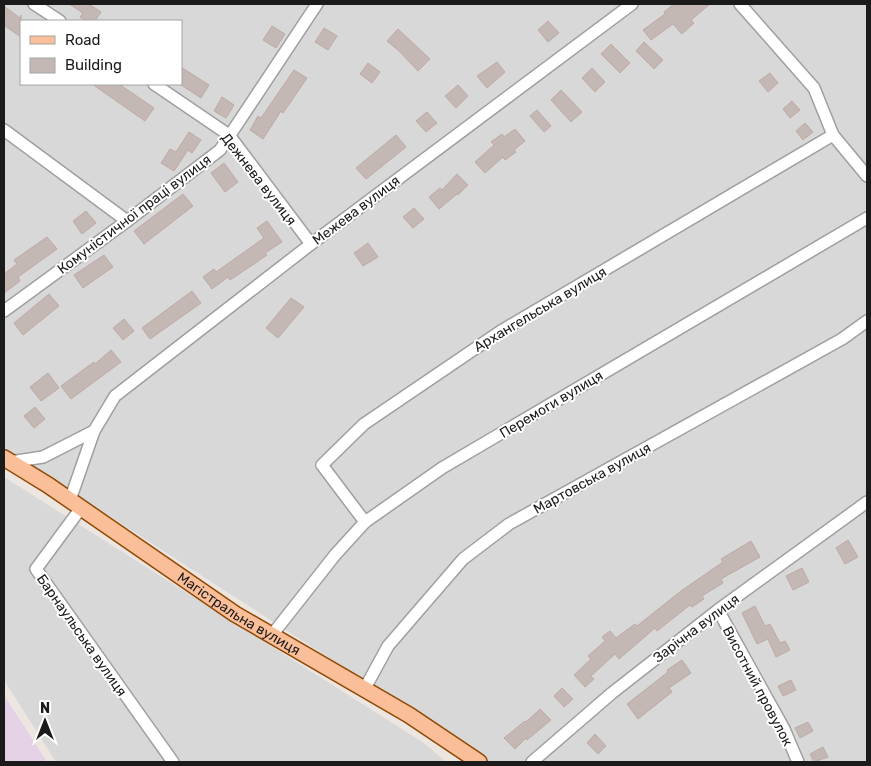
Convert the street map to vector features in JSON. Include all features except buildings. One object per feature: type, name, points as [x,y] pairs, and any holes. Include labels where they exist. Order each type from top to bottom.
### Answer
[{"type":"main road","name":"Магістральна вулиця","points":[[7,460],[75,504],[235,614],[408,715],[479,762]]},
{"type":"street","points":[[34,4],[58,20]]},
{"type":"street","name":"Комуністичної праці вулиця","points":[[4,311],[220,150],[228,135],[317,4]]},
{"type":"street","name":"Межева вулиця","points":[[75,504],[94,431],[115,396],[311,244],[629,4]]},
{"type":"street","points":[[740,4],[814,88],[834,135],[867,176]]},
{"type":"street","name":"Дежнева вулиця","points":[[155,85],[228,135],[311,244]]},
{"type":"street","points":[[4,130],[127,221]]},
{"type":"street","name":"Архангельська вулиця","points":[[365,522],[322,465],[364,424],[501,331],[834,135]]},
{"type":"street","name":"Перемоги вулиця","points":[[272,636],[335,555],[365,522],[442,468],[867,218]]},
{"type":"street","name":"Мартовська вулиця","points":[[364,690],[388,646],[463,559],[509,524],[842,339],[867,321]]},
{"type":"street","points":[[7,460],[43,457],[94,431]]},
{"type":"street","name":"Зарічна вулиця","points":[[532,762],[612,693],[718,610],[867,502]]},
{"type":"street","name":"Барнаульська вулиця","points":[[75,504],[36,569],[173,762]]},
{"type":"street","name":"Висотний провулок","points":[[718,610],[784,729],[798,762]]},
{"type":"shaded area","points":[[4,4],[867,4],[867,762],[490,762],[4,448]]},
{"type":"shaded area","points":[[4,477],[424,743],[446,762],[56,762],[4,680]]},
{"type":"shaded area","points":[[4,695],[47,762],[4,762]]}]
